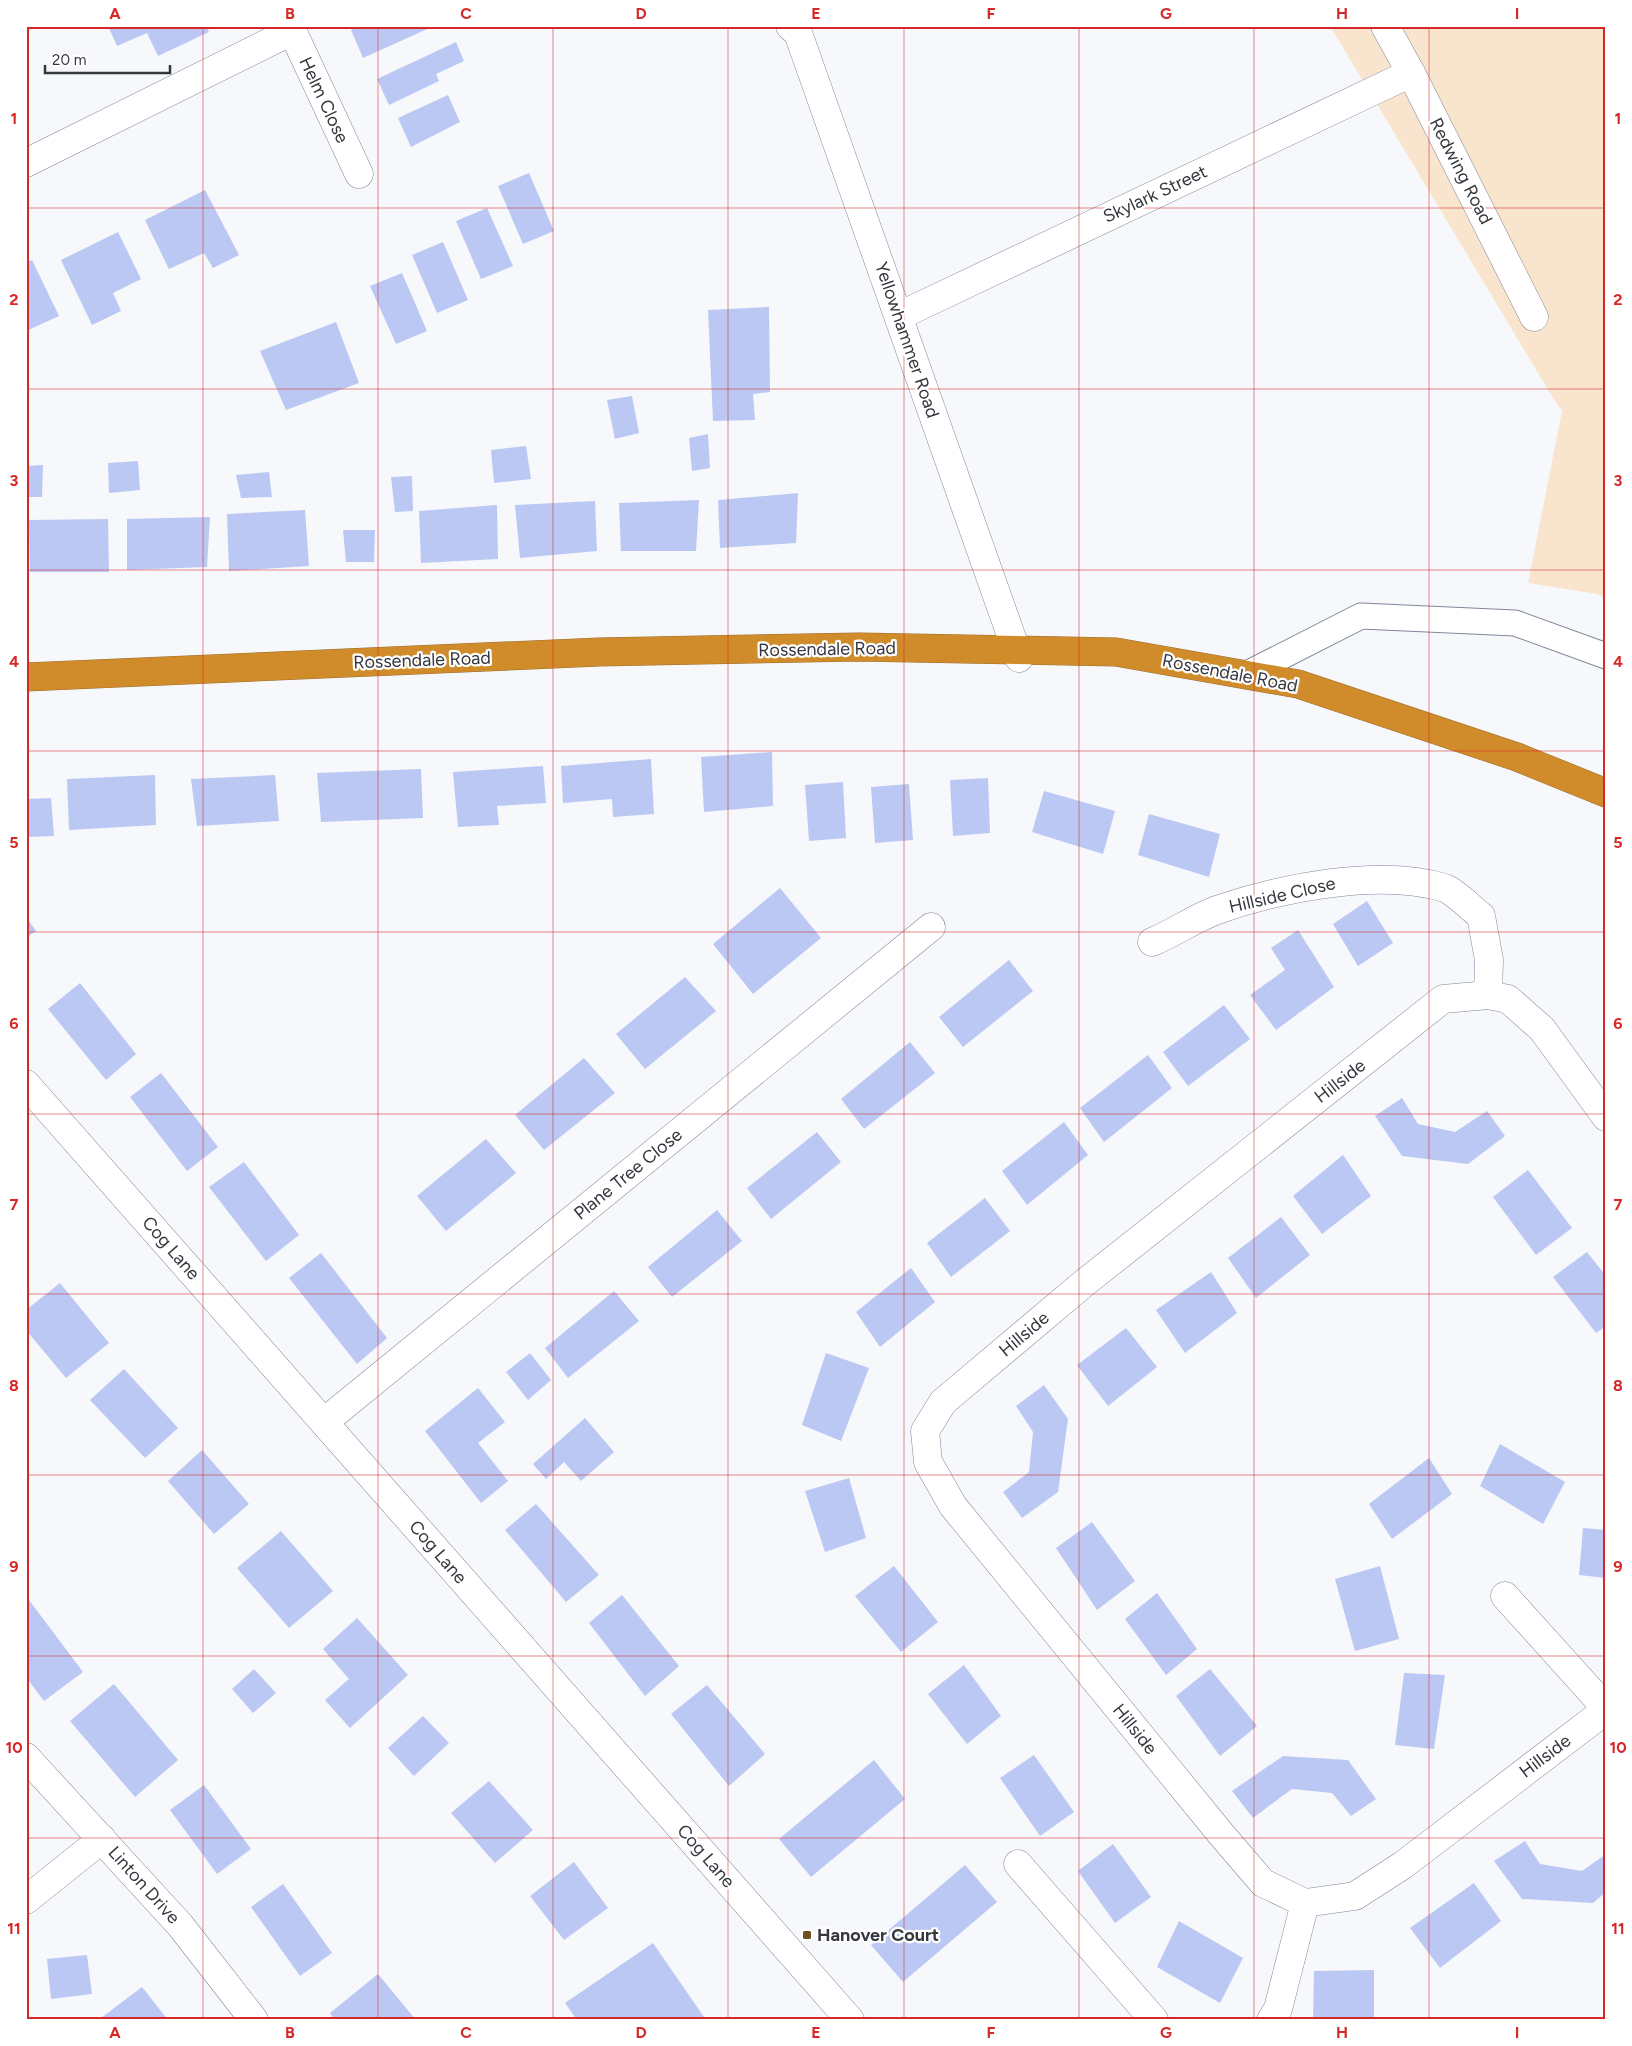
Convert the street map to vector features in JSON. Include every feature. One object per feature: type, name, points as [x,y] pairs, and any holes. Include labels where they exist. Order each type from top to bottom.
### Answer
[{"type":"highway","name":"Rossendale Road","points":[[26,677],[599,652],[859,647],[1018,654],[1116,652],[1307,687],[1517,757],[1606,793]]},
{"type":"street","name":"Redwing Road","points":[[1385,26],[1411,72],[1534,317]]},
{"type":"street","points":[[26,163],[291,29]]},
{"type":"street","name":"Helm Close","points":[[291,29],[359,174]]},
{"type":"street","name":"Yellowhammer Road","points":[[799,29],[1018,654]]},
{"type":"street","name":"Skylark Street","points":[[898,316],[1411,72]]},
{"type":"street","name":"Hillside Close","points":[[1152,942],[1216,910],[1281,892],[1344,882],[1400,880],[1447,889],[1481,916],[1489,960],[1488,994]]},
{"type":"street","name":"Plane Tree Close","points":[[324,1422],[931,927]]},
{"type":"street","name":"Hillside","points":[[1606,1117],[1542,1029],[1508,999],[1488,994],[1443,999],[1083,1284],[943,1402],[925,1431],[928,1462],[953,1506],[1263,1883],[1305,1903],[1355,1896],[1403,1864],[1606,1709]]},
{"type":"street","name":"Cog Lane","points":[[26,1084],[324,1422],[840,2016]]},
{"type":"street","points":[[1505,1596],[1606,1709]]},
{"type":"street","name":"Linton Drive","points":[[26,1757],[180,1925],[254,2020]]},
{"type":"street","points":[[26,1900],[102,1839]]},
{"type":"street","points":[[1018,1864],[1154,2020]]},
{"type":"street","points":[[1270,2020],[1278,2009],[1305,1903]]},
{"type":"lane","points":[[1246,675],[1361,616],[1515,623],[1606,656]]},
{"type":"shaded area","points":[[1330,26],[1606,26],[1606,598],[1597,594],[1528,583],[1562,411]]},
{"type":"building","points":[[108,26],[206,26],[209,32],[158,56],[147,33],[117,46]]},
{"type":"building","points":[[360,26],[434,26],[363,58],[351,30]]},
{"type":"building","points":[[456,42],[464,61],[436,74],[439,81],[389,105],[377,79]]},
{"type":"building","points":[[448,95],[460,122],[411,147],[398,118]]},
{"type":"building","points":[[529,173],[554,231],[523,244],[498,186]]},
{"type":"building","points":[[205,190],[239,255],[213,268],[204,253],[169,269],[145,220]]},
{"type":"building","points":[[487,208],[513,266],[481,279],[456,221]]},
{"type":"building","points":[[118,232],[141,279],[113,293],[121,311],[92,325],[61,260]]},
{"type":"building","points":[[443,242],[468,300],[437,313],[412,255]]},
{"type":"building","points":[[32,260],[59,316],[26,331],[26,263]]},
{"type":"building","points":[[402,273],[427,331],[396,344],[370,286]]},
{"type":"building","points":[[769,307],[770,392],[753,394],[755,420],[713,421],[708,310]]},
{"type":"building","points":[[336,322],[359,383],[286,410],[260,351]]},
{"type":"building","points":[[632,396],[639,433],[615,439],[607,400]]},
{"type":"building","points":[[708,434],[710,468],[692,471],[689,438]]},
{"type":"building","points":[[526,446],[531,479],[494,483],[491,450]]},
{"type":"building","points":[[138,461],[140,490],[109,493],[108,463]]},
{"type":"building","points":[[43,465],[42,497],[26,497],[26,466]]},
{"type":"building","points":[[269,472],[272,497],[241,498],[236,475]]},
{"type":"building","points":[[412,476],[413,511],[395,512],[391,477]]},
{"type":"building","points":[[798,493],[796,543],[720,548],[718,500]]},
{"type":"building","points":[[699,500],[696,551],[621,551],[619,503]]},
{"type":"building","points":[[595,501],[597,551],[520,558],[515,505]]},
{"type":"building","points":[[497,505],[498,559],[421,563],[419,511]]},
{"type":"building","points":[[305,510],[309,566],[229,571],[227,514]]},
{"type":"building","points":[[210,517],[207,567],[127,570],[127,519]]},
{"type":"building","points":[[108,519],[109,572],[30,572],[29,520]]},
{"type":"building","points":[[343,530],[375,530],[374,562],[346,562]]},
{"type":"building","points":[[772,752],[773,806],[704,812],[701,757]]},
{"type":"building","points":[[651,759],[654,814],[613,817],[612,799],[563,803],[561,766]]},
{"type":"building","points":[[543,766],[546,803],[497,806],[499,825],[458,827],[453,772]]},
{"type":"building","points":[[421,769],[423,818],[321,822],[317,773]]},
{"type":"building","points":[[155,775],[156,825],[69,830],[67,779]]},
{"type":"building","points":[[275,775],[279,821],[197,826],[191,779]]},
{"type":"building","points":[[988,778],[990,833],[953,836],[950,780]]},
{"type":"building","points":[[843,782],[846,838],[809,841],[805,785]]},
{"type":"building","points":[[909,784],[913,840],[875,843],[871,787]]},
{"type":"building","points":[[1044,791],[1115,811],[1103,854],[1032,832]]},
{"type":"building","points":[[51,798],[54,836],[26,837],[26,799]]},
{"type":"building","points":[[1149,814],[1220,834],[1209,877],[1138,855]]},
{"type":"building","points":[[780,888],[821,938],[753,994],[713,944]]},
{"type":"building","points":[[1367,901],[1393,943],[1358,966],[1333,924]]},
{"type":"building","points":[[26,917],[36,931],[26,938]]},
{"type":"building","points":[[1298,930],[1334,987],[1276,1030],[1250,995],[1285,970],[1271,948]]},
{"type":"building","points":[[1009,960],[1033,991],[963,1047],[939,1017]]},
{"type":"building","points":[[685,977],[716,1011],[645,1069],[616,1034]]},
{"type":"building","points":[[80,983],[136,1054],[106,1080],[48,1009]]},
{"type":"building","points":[[1224,1005],[1250,1039],[1188,1086],[1163,1052]]},
{"type":"building","points":[[910,1042],[935,1073],[864,1129],[841,1099]]},
{"type":"building","points":[[1148,1055],[1172,1088],[1104,1142],[1080,1108]]},
{"type":"building","points":[[584,1058],[615,1093],[544,1150],[515,1115]]},
{"type":"building","points":[[161,1073],[218,1147],[187,1171],[130,1097]]},
{"type":"building","points":[[1402,1098],[1418,1124],[1455,1132],[1487,1111],[1505,1136],[1468,1164],[1402,1156],[1375,1116]]},
{"type":"building","points":[[1064,1122],[1088,1155],[1027,1205],[1002,1171]]},
{"type":"building","points":[[817,1132],[841,1162],[771,1219],[747,1188]]},
{"type":"building","points":[[486,1139],[516,1173],[446,1231],[417,1196]]},
{"type":"building","points":[[1343,1155],[1371,1196],[1322,1234],[1293,1196]]},
{"type":"building","points":[[244,1162],[299,1235],[266,1261],[209,1187]]},
{"type":"building","points":[[1528,1170],[1572,1228],[1536,1255],[1493,1197]]},
{"type":"building","points":[[985,1198],[1010,1231],[951,1277],[927,1243]]},
{"type":"building","points":[[717,1210],[742,1241],[672,1297],[648,1267]]},
{"type":"building","points":[[1281,1217],[1310,1255],[1256,1298],[1228,1258]]},
{"type":"building","points":[[1587,1252],[1606,1276],[1606,1326],[1596,1333],[1553,1277]]},
{"type":"building","points":[[321,1253],[387,1338],[357,1364],[289,1278]]},
{"type":"building","points":[[911,1268],[935,1302],[880,1347],[856,1312]]},
{"type":"building","points":[[1211,1272],[1237,1313],[1185,1353],[1156,1310]]},
{"type":"building","points":[[60,1283],[109,1343],[66,1378],[26,1330],[26,1310]]},
{"type":"building","points":[[614,1291],[639,1321],[568,1378],[545,1348]]},
{"type":"building","points":[[1126,1328],[1157,1367],[1108,1406],[1077,1365]]},
{"type":"building","points":[[530,1353],[551,1380],[528,1400],[506,1372]]},
{"type":"building","points":[[826,1353],[869,1368],[841,1441],[802,1425]]},
{"type":"building","points":[[124,1369],[178,1428],[145,1458],[90,1400]]},
{"type":"building","points":[[1044,1385],[1068,1419],[1058,1492],[1022,1518],[1003,1492],[1029,1472],[1033,1432],[1016,1406]]},
{"type":"building","points":[[478,1388],[505,1422],[478,1443],[508,1481],[481,1503],[425,1431]]},
{"type":"building","points":[[585,1418],[614,1452],[581,1481],[564,1462],[546,1479],[533,1464]]},
{"type":"building","points":[[1500,1444],[1565,1482],[1543,1524],[1480,1486]]},
{"type":"building","points":[[202,1450],[249,1504],[214,1534],[168,1481]]},
{"type":"building","points":[[1429,1458],[1452,1494],[1392,1539],[1369,1504]]},
{"type":"building","points":[[849,1478],[866,1538],[825,1552],[805,1491]]},
{"type":"building","points":[[536,1504],[599,1575],[566,1602],[505,1530]]},
{"type":"building","points":[[1092,1522],[1135,1581],[1097,1610],[1056,1548]]},
{"type":"building","points":[[1583,1528],[1606,1530],[1606,1578],[1579,1575]]},
{"type":"building","points":[[281,1531],[333,1591],[289,1628],[237,1568]]},
{"type":"building","points":[[894,1566],[938,1622],[901,1652],[855,1596]]},
{"type":"building","points":[[1380,1566],[1399,1639],[1355,1651],[1335,1579]]},
{"type":"building","points":[[1157,1593],[1197,1649],[1166,1675],[1125,1619]]},
{"type":"building","points":[[622,1595],[679,1666],[645,1696],[589,1623]]},
{"type":"building","points":[[26,1596],[83,1672],[44,1701],[26,1677]]},
{"type":"building","points":[[357,1618],[408,1675],[350,1728],[325,1700],[349,1679],[323,1649]]},
{"type":"building","points":[[964,1665],[1001,1716],[967,1744],[928,1694]]},
{"type":"building","points":[[254,1669],[276,1693],[253,1713],[232,1689]]},
{"type":"building","points":[[1210,1669],[1257,1726],[1220,1756],[1176,1696]]},
{"type":"building","points":[[1404,1673],[1445,1675],[1434,1749],[1395,1745]]},
{"type":"building","points":[[114,1684],[178,1760],[135,1797],[70,1721]]},
{"type":"building","points":[[707,1685],[765,1754],[729,1786],[671,1714]]},
{"type":"building","points":[[423,1716],[449,1743],[414,1776],[388,1748]]},
{"type":"building","points":[[1034,1755],[1074,1812],[1040,1836],[1000,1778]]},
{"type":"building","points":[[1283,1756],[1348,1760],[1376,1799],[1351,1816],[1332,1793],[1292,1789],[1253,1818],[1232,1791]]},
{"type":"building","points":[[874,1760],[905,1799],[811,1877],[779,1839]]},
{"type":"building","points":[[489,1781],[533,1830],[495,1863],[451,1813]]},
{"type":"building","points":[[204,1785],[251,1849],[217,1874],[170,1810]]},
{"type":"building","points":[[1525,1841],[1540,1864],[1582,1871],[1606,1854],[1606,1892],[1593,1903],[1522,1899],[1494,1861]]},
{"type":"building","points":[[1113,1844],[1151,1897],[1115,1923],[1078,1871]]},
{"type":"building","points":[[574,1862],[608,1908],[564,1940],[530,1896]]},
{"type":"building","points":[[965,1865],[997,1902],[903,1982],[871,1945]]},
{"type":"building","points":[[1474,1883],[1501,1921],[1440,1968],[1410,1928]]},
{"type":"building","points":[[283,1884],[332,1953],[300,1976],[251,1907]]},
{"type":"building","points":[[1179,1921],[1243,1958],[1220,2003],[1157,1967]]},
{"type":"building","points":[[653,1943],[706,2020],[577,2020],[565,2003]]},
{"type":"building","points":[[87,1955],[92,1994],[51,1999],[47,1959]]},
{"type":"building","points":[[1374,1970],[1374,2019],[1313,2019],[1314,1971]]},
{"type":"building","points":[[378,1974],[416,2020],[335,2020],[330,2013]]},
{"type":"building","points":[[142,1987],[168,2020],[102,2020],[101,2018]]},
{"type":"place","name":"Hanover Court","points":[[807,1935]]}]
